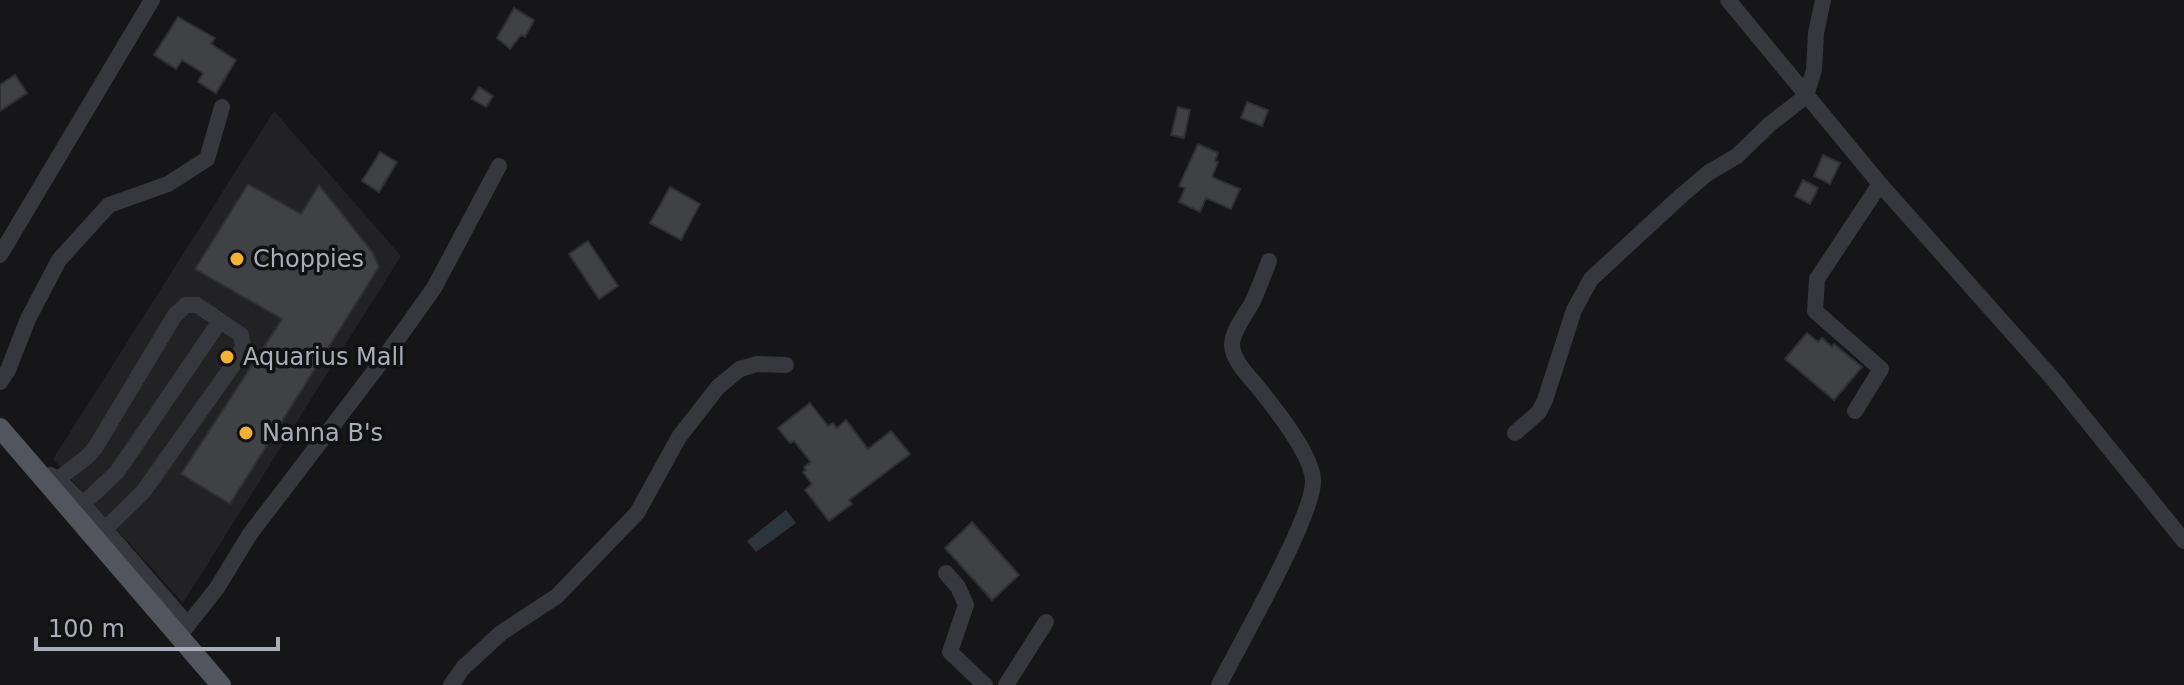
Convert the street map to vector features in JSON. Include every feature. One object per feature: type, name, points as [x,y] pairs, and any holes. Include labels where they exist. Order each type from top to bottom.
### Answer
[{"type":"main road","points":[[0,428],[72,514],[184,630],[221,685]]},
{"type":"street","points":[[0,255],[152,0]]},
{"type":"street","points":[[1728,0],[1880,184],[2054,380],[2184,541]]},
{"type":"street","points":[[1515,433],[1539,412],[1545,400],[1574,310],[1591,279],[1682,195],[1708,173],[1737,156],[1770,124],[1806,96],[1814,70],[1816,33],[1823,0]]},
{"type":"street","points":[[0,382],[59,260],[109,205],[168,184],[207,159],[222,107]]},
{"type":"street","points":[[37,470],[58,479],[83,504],[184,630],[217,588],[250,534],[434,288],[499,166]]},
{"type":"street","points":[[1855,411],[1881,369],[1815,311],[1817,279],[1880,184]]},
{"type":"street","points":[[1219,685],[1295,535],[1313,489],[1309,462],[1264,394],[1240,365],[1233,347],[1234,337],[1269,261]]},
{"type":"street","points":[[58,479],[95,448],[175,315],[186,305],[197,305],[241,335],[243,346],[238,358],[143,492],[105,529]]},
{"type":"street","points":[[83,504],[117,472],[220,321]]},
{"type":"street","points":[[451,685],[463,668],[501,633],[557,596],[637,513],[679,437],[718,387],[740,369],[757,364],[786,365]]},
{"type":"street","points":[[946,573],[958,587],[966,605],[950,652],[985,685]]},
{"type":"street","points":[[1006,685],[1046,622]]},
{"type":"shaded area","name":"Aquarius Mall","points":[[274,111],[401,256],[183,603],[53,459]]},
{"type":"shaded area","points":[[786,510],[796,523],[756,552],[747,541]]},
{"type":"building","points":[[514,8],[534,20],[525,37],[521,35],[510,49],[497,38]]},
{"type":"building","points":[[178,17],[215,38],[211,44],[236,60],[216,93],[198,82],[203,73],[182,60],[176,69],[154,55]]},
{"type":"building","points":[[15,75],[27,93],[0,111],[0,85]]},
{"type":"building","points":[[479,87],[493,96],[486,107],[472,99]]},
{"type":"building","points":[[1247,102],[1268,110],[1262,126],[1241,118]]},
{"type":"building","points":[[1178,107],[1190,110],[1184,138],[1171,135]]},
{"type":"building","points":[[1198,144],[1218,153],[1212,177],[1240,189],[1231,209],[1206,198],[1200,212],[1179,202],[1185,188],[1179,186]]},
{"type":"building","points":[[380,152],[397,162],[379,192],[362,181]]},
{"type":"building","points":[[1823,155],[1840,163],[1830,184],[1814,176]]},
{"type":"building","points":[[1803,180],[1818,188],[1810,204],[1795,196]]},
{"type":"building","points":[[248,184],[301,214],[319,185],[373,253],[379,267],[230,504],[181,474],[282,319],[195,269]]},
{"type":"building","points":[[670,187],[700,204],[681,240],[650,223]]},
{"type":"building","points":[[588,241],[618,286],[599,299],[569,254]]},
{"type":"building","points":[[1807,333],[1818,342],[1822,338],[1832,347],[1834,344],[1862,367],[1834,400],[1785,359]]},
{"type":"building","points":[[810,403],[828,426],[833,423],[837,428],[846,420],[868,449],[891,431],[910,454],[849,500],[852,504],[829,521],[805,490],[812,484],[803,472],[806,470],[804,467],[811,462],[794,441],[790,443],[778,428]]},
{"type":"building","points":[[972,522],[1019,575],[992,600],[945,548]]},
{"type":"place","name":"Choppies","points":[[237,259]]},
{"type":"place","name":"Aquarius Mall","points":[[227,357]]},
{"type":"place","name":"Nanna B's","points":[[246,433]]}]
